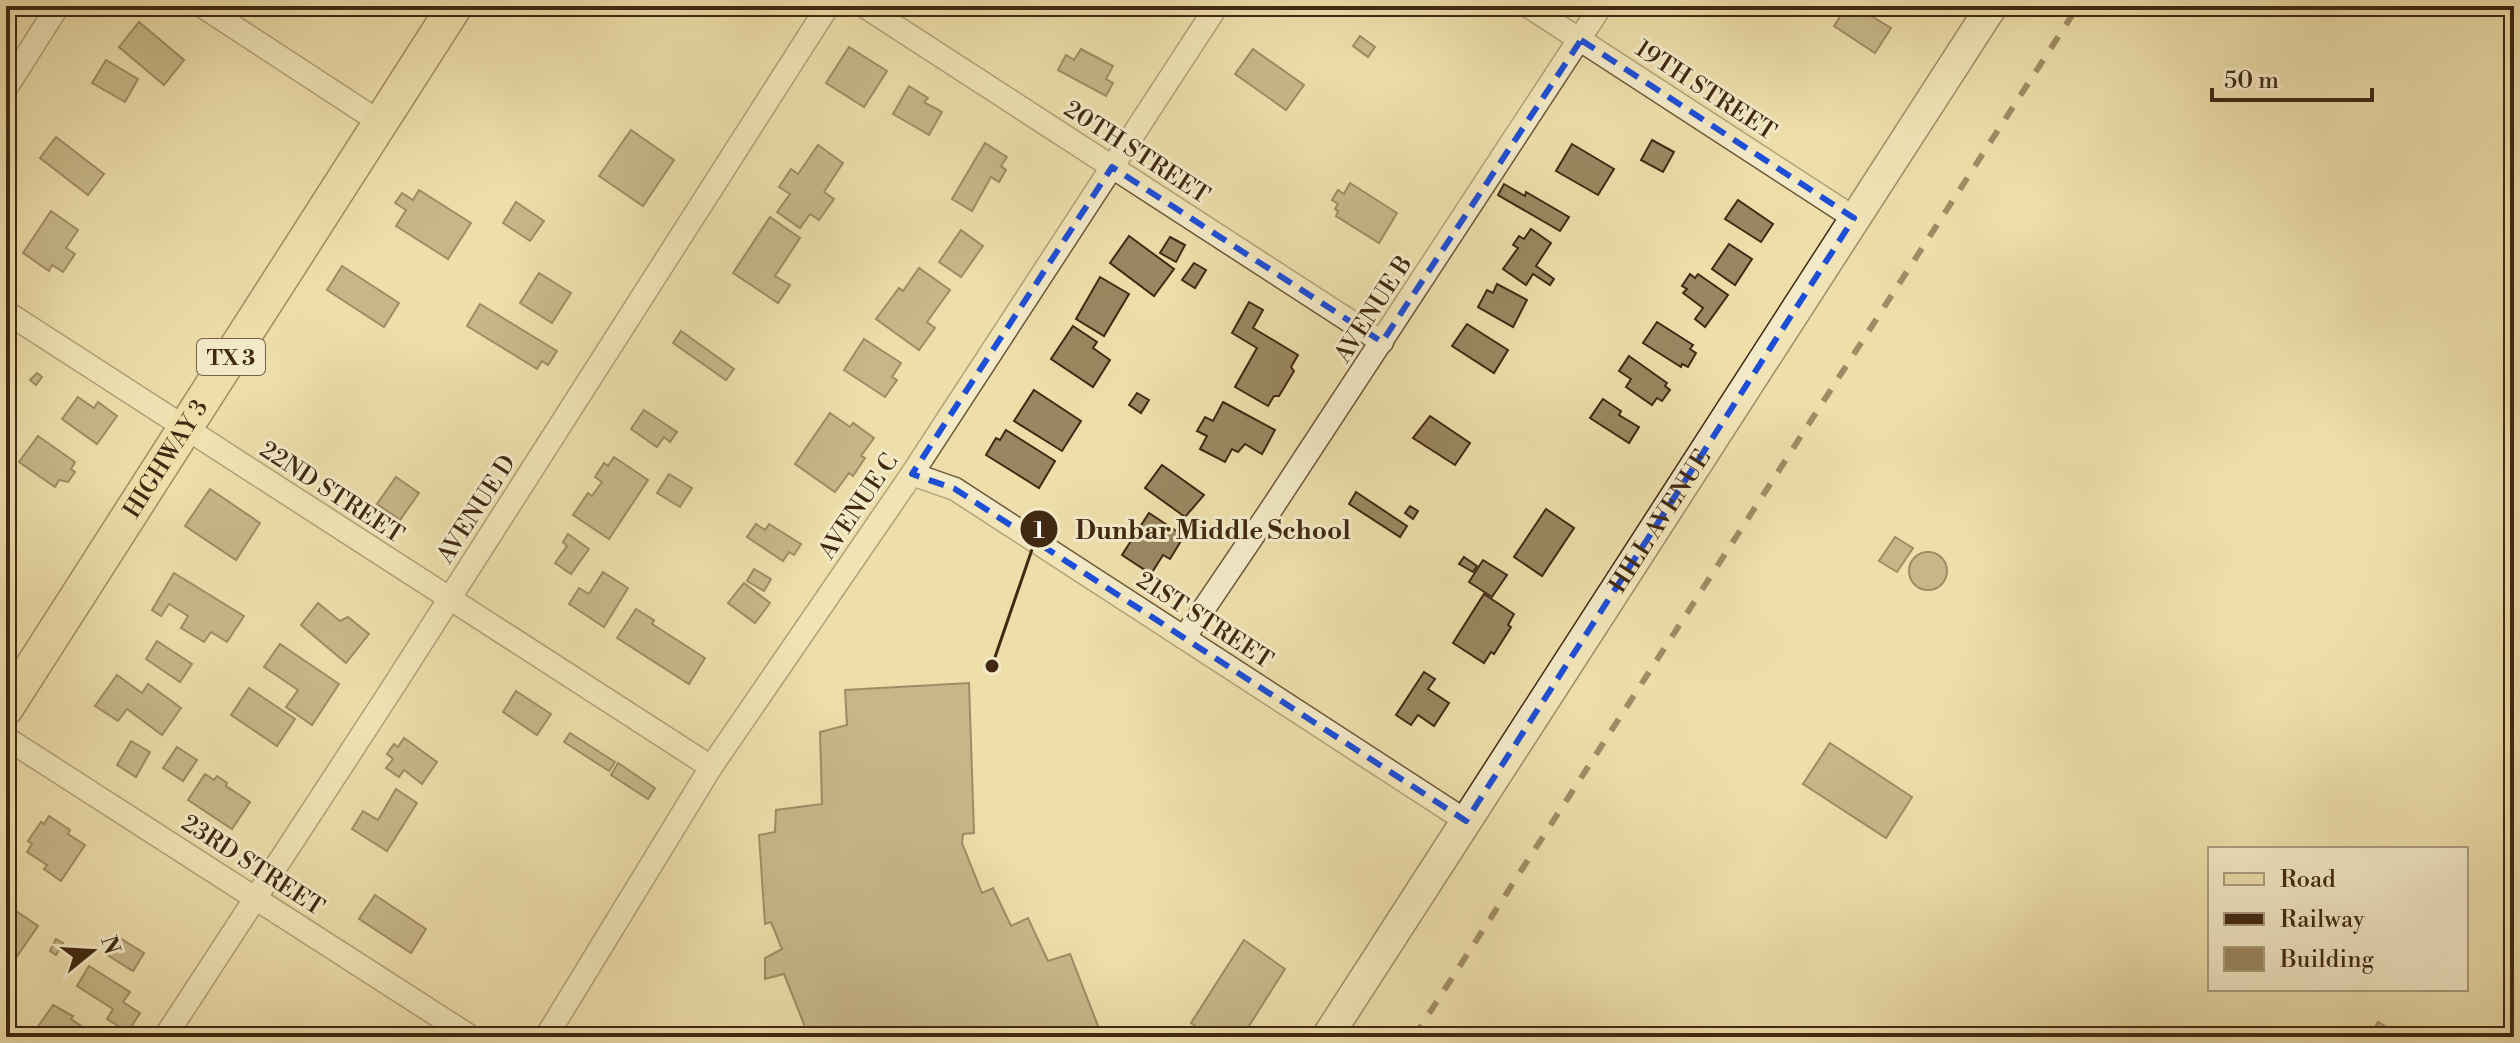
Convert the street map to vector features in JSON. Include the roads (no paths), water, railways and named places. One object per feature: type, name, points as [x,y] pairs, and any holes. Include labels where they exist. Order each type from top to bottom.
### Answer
[{"type":"main road","name":"HIGHWAY 3","points":[[6,708],[455,6]]},
{"type":"street","points":[[6,88],[58,6]]},
{"type":"street","points":[[202,6],[381,123]]},
{"type":"street","name":"AVENUE D","points":[[165,1037],[828,6]]},
{"type":"street","name":"20TH STREET","points":[[864,6],[1382,342]]},
{"type":"street","name":"AVENUE C","points":[[546,1037],[711,767],[912,474],[1217,6]]},
{"type":"street","name":"19TH STREET","points":[[1528,6],[1854,218]]},
{"type":"street","name":"AVENUE B","points":[[1184,638],[1601,6]]},
{"type":"street","name":"HILL AVENUE","points":[[1327,1037],[1992,6]]},
{"type":"street","name":"22ND STREET","points":[[6,312],[711,767]]},
{"type":"street","name":"21ST STREET","points":[[912,474],[955,489],[1466,821]]},
{"type":"street","name":"23RD STREET","points":[[6,738],[471,1037]]},
{"type":"railway","points":[[1414,1037],[2078,6]]},
{"type":"place","name":"Dunbar Middle School","points":[[992,666]]}]
